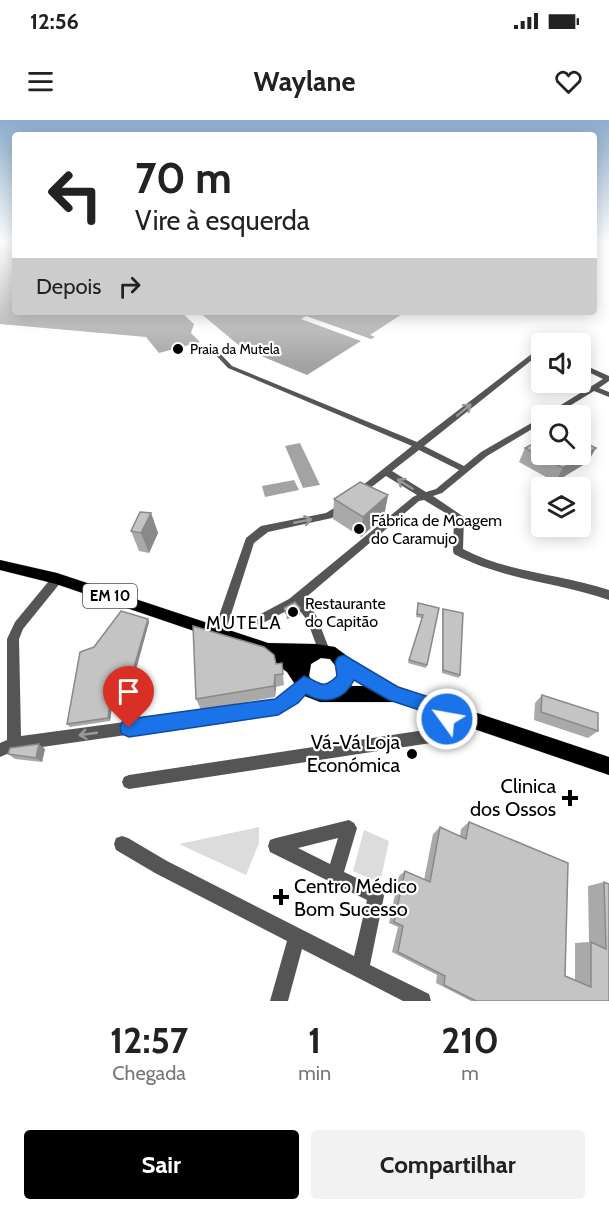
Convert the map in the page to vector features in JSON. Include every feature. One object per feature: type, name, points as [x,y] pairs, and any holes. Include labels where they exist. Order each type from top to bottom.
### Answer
[{"type":"main road","name":"EM 10","points":[[0,565],[57,579],[267,649],[293,667],[302,681],[314,692],[394,694]]},
{"type":"main road","name":"EM 10","points":[[267,649],[321,651],[335,654],[364,678],[394,694],[609,766]]},
{"type":"main road","points":[[302,681],[302,662],[309,655],[321,651]]},
{"type":"main road","points":[[327,694],[343,684],[347,673],[344,662]]},
{"type":"street","points":[[212,348],[230,367],[418,446],[465,470]]},
{"type":"street","points":[[219,633],[250,541],[258,533],[272,527],[334,513],[531,357]]},
{"type":"street","points":[[591,371],[608,379]]},
{"type":"street","points":[[565,405],[608,379]]},
{"type":"street","points":[[593,388],[609,395]]},
{"type":"street","points":[[259,620],[297,598],[416,499],[439,491],[484,454],[531,426]]},
{"type":"street","points":[[385,471],[459,517],[458,551],[465,555],[502,570],[588,586],[609,595]]},
{"type":"street","points":[[14,744],[13,639],[19,626],[57,579]]},
{"type":"street","points":[[297,598],[312,618],[321,651]]},
{"type":"street","points":[[0,750],[14,744],[266,709],[287,701],[302,681]]},
{"type":"street","points":[[129,782],[444,734],[447,719],[445,710]]},
{"type":"street","points":[[122,844],[161,867],[422,1001]]},
{"type":"street","points":[[335,876],[376,896],[360,969]]},
{"type":"street","points":[[279,1001],[297,936]]},
{"type":"shaded area","points":[[0,283],[12,283],[12,315],[184,315],[194,324],[191,333],[200,342],[159,353],[146,337],[0,324]]},
{"type":"shaded area","points":[[203,315],[400,315],[370,335],[375,337],[371,339],[306,316],[301,319],[361,341],[307,375],[242,348]]},
{"type":"shaded area","points":[[300,443],[320,485],[303,488],[285,446]]},
{"type":"shaded area","points":[[294,480],[299,490],[265,497],[262,486]]},
{"type":"shaded area","points":[[259,827],[259,843],[246,875],[179,844]]},
{"type":"shaded area","points":[[364,830],[389,841],[380,883],[353,871]]},
{"type":"building","points":[[360,482],[388,495],[363,517],[334,499]]},
{"type":"building","points":[[140,512],[151,513],[141,533],[131,531]]},
{"type":"building","points":[[295,602],[300,608],[286,613],[284,608]]},
{"type":"building","points":[[418,603],[439,608],[427,665],[409,660],[423,615],[417,614]]},
{"type":"building","points":[[443,609],[463,613],[460,675],[443,670]]},
{"type":"building","points":[[121,611],[148,619],[130,681],[113,681],[108,718],[67,724],[80,652],[94,647]]},
{"type":"building","points":[[193,626],[264,647],[274,655],[276,664],[282,663],[283,674],[275,675],[274,686],[196,699]]},
{"type":"building","points":[[542,695],[598,713],[598,731],[541,712]]},
{"type":"building","points":[[39,744],[36,758],[8,754],[10,748]]},
{"type":"building","points":[[469,822],[568,863],[565,976],[591,987],[591,942],[606,949],[604,882],[609,884],[609,1001],[476,1001],[444,985],[445,976],[398,952],[403,926],[394,922],[405,871],[430,882],[440,827],[466,839]]},
{"type":"place","name":"Praia da Mutela","points":[[178,349]]},
{"type":"place","name":"Fábrica de Moagem do Caramujo","points":[[359,529]]},
{"type":"place","name":"Restaurante do Capitão","points":[[293,612]]},
{"type":"place","name":"Vá-Vá Loja Económica","points":[[412,754]]},
{"type":"place","name":"Clinica dos Ossos","points":[[570,798]]},
{"type":"place","name":"Centro Médico Bom Sucesso","points":[[281,897]]},
{"type":"district","name":"MUTELA","points":[[244,623]]},
{"type":"route","points":[[129,728],[278,707],[304,684],[314,692],[327,694],[339,689],[346,679],[344,662],[364,678],[394,694],[445,710],[447,719]]}]
